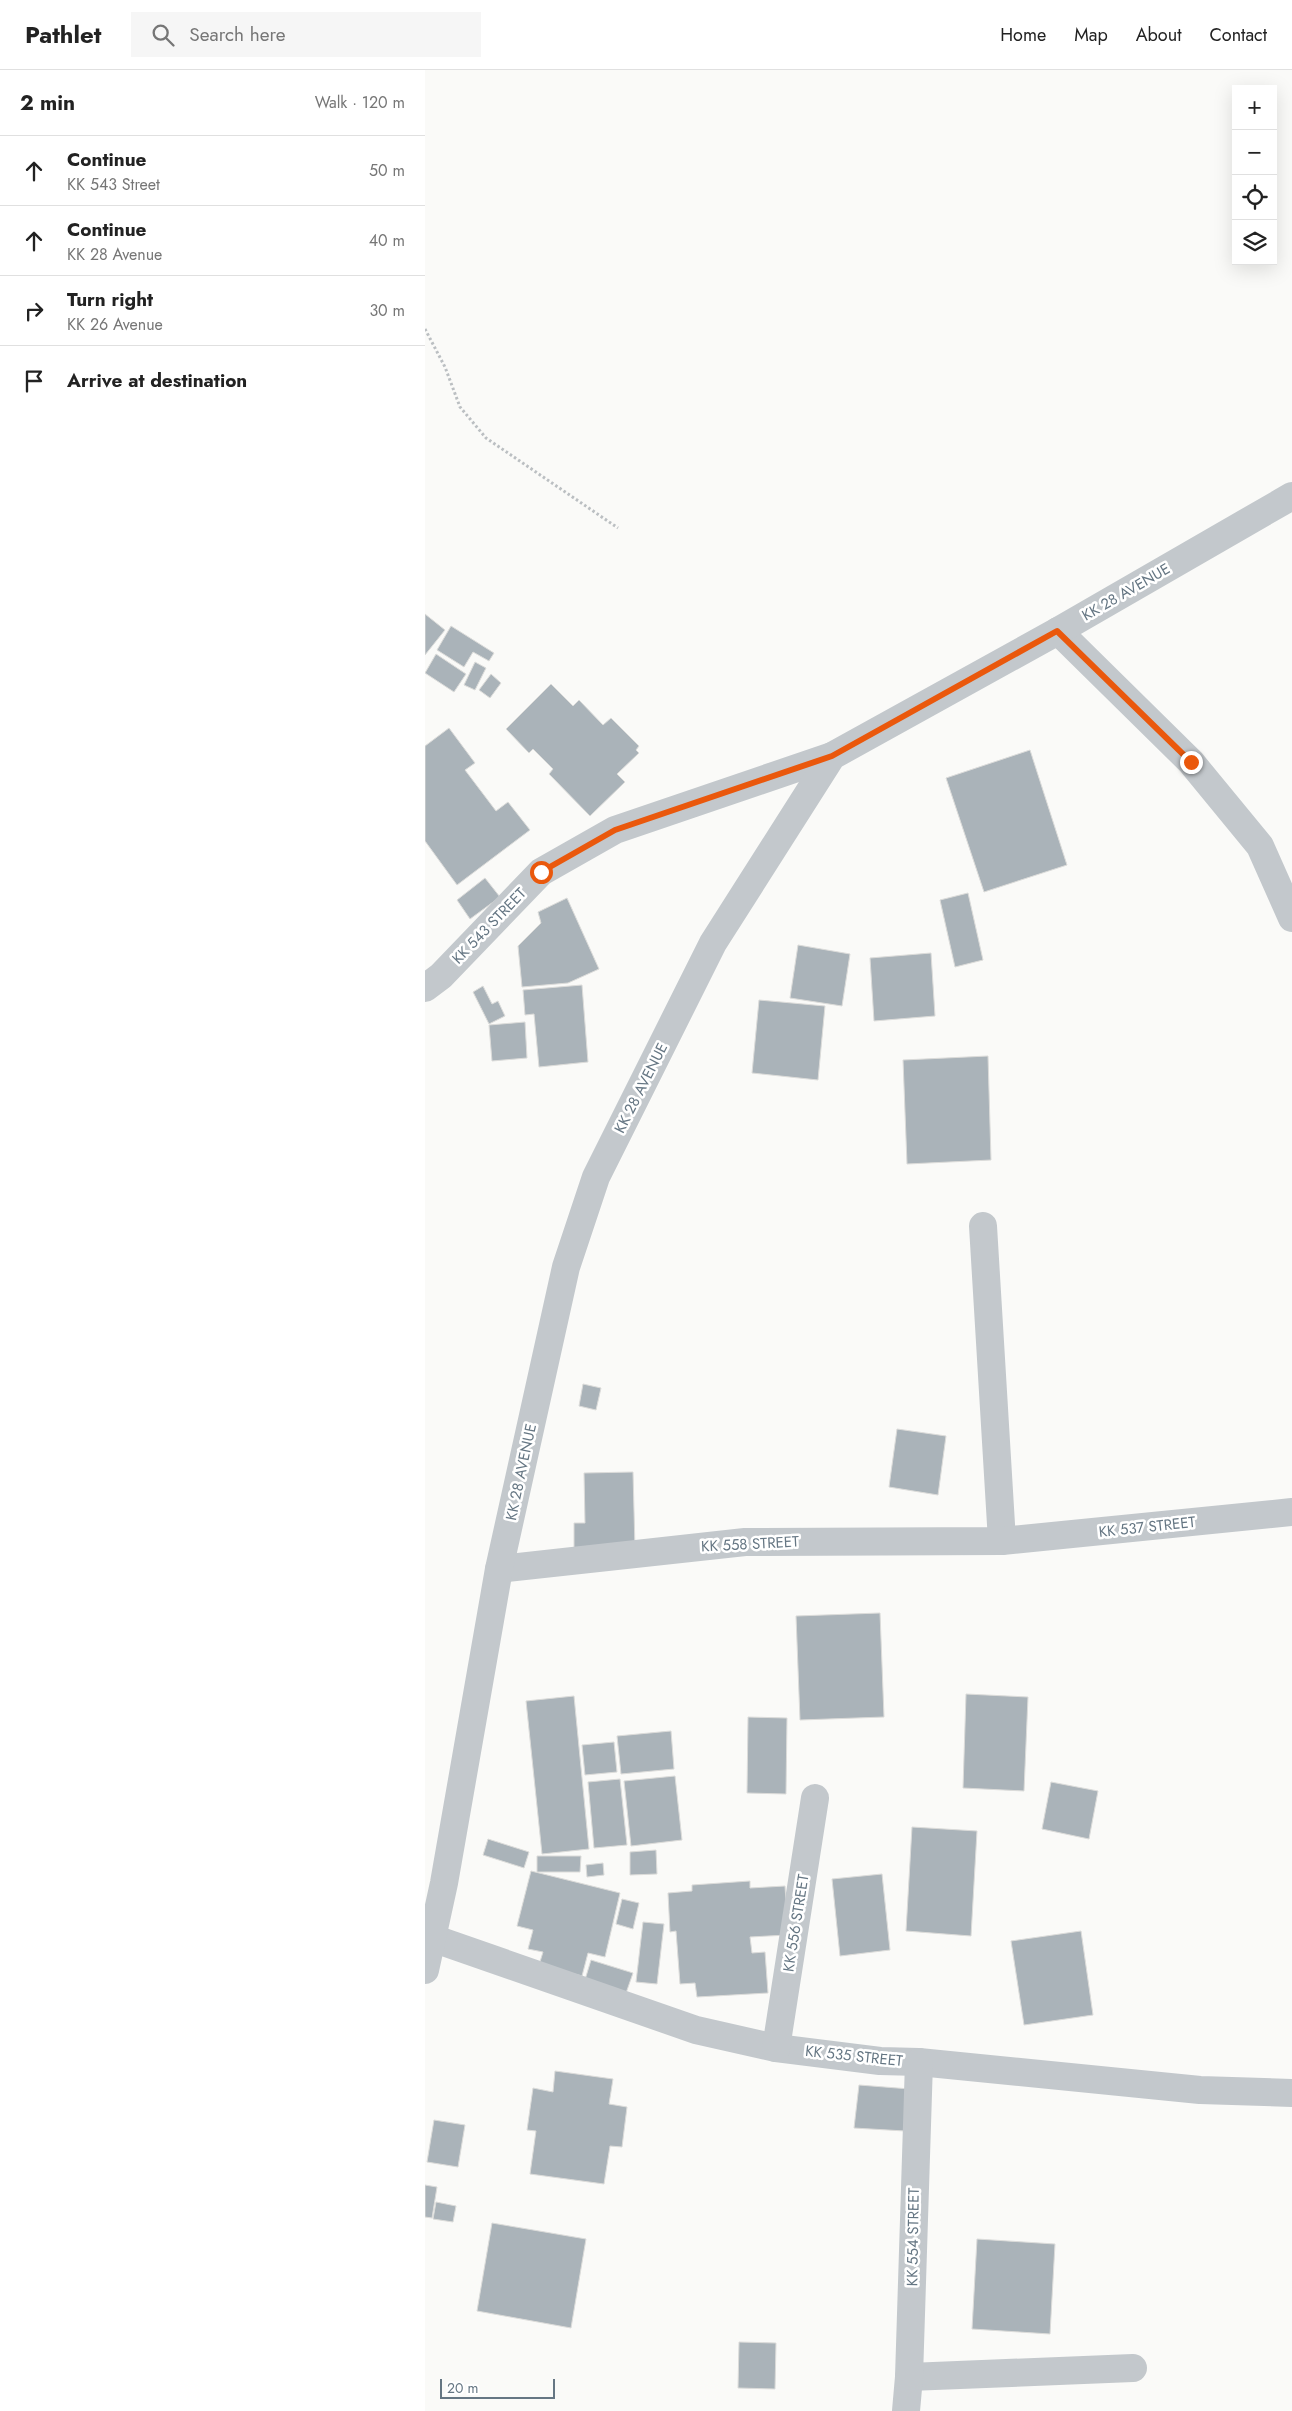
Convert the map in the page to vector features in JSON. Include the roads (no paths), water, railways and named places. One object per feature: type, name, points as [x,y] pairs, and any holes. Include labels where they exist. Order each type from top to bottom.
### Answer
[{"type":"street","name":"KK 28 AVENUE","points":[[425,1970],[432,1938],[434,1883],[499,1569],[566,1267],[596,1177],[713,943],[832,756],[1057,631],[1292,496]]},
{"type":"street","points":[[1057,631],[1191,762],[1260,846],[1292,918]]},
{"type":"street","name":"KK 543 STREET","points":[[425,988],[441,976],[541,872],[607,835],[832,756]]},
{"type":"street","points":[[983,1226],[1002,1540]]},
{"type":"street","name":"KK 537 STREET","points":[[1002,1540],[1292,1512]]},
{"type":"street","name":"KK 558 STREET","points":[[499,1569],[745,1542],[1002,1540]]},
{"type":"street","name":"KK 556 STREET","points":[[776,2048],[815,1798]]},
{"type":"street","name":"KK 535 STREET","points":[[432,1938],[695,2030],[776,2048],[880,2061],[919,2062],[1200,2090],[1292,2093]]},
{"type":"street","name":"KK 554 STREET","points":[[906,2411],[909,2377],[919,2062]]},
{"type":"street","points":[[909,2377],[1133,2368]]}]
